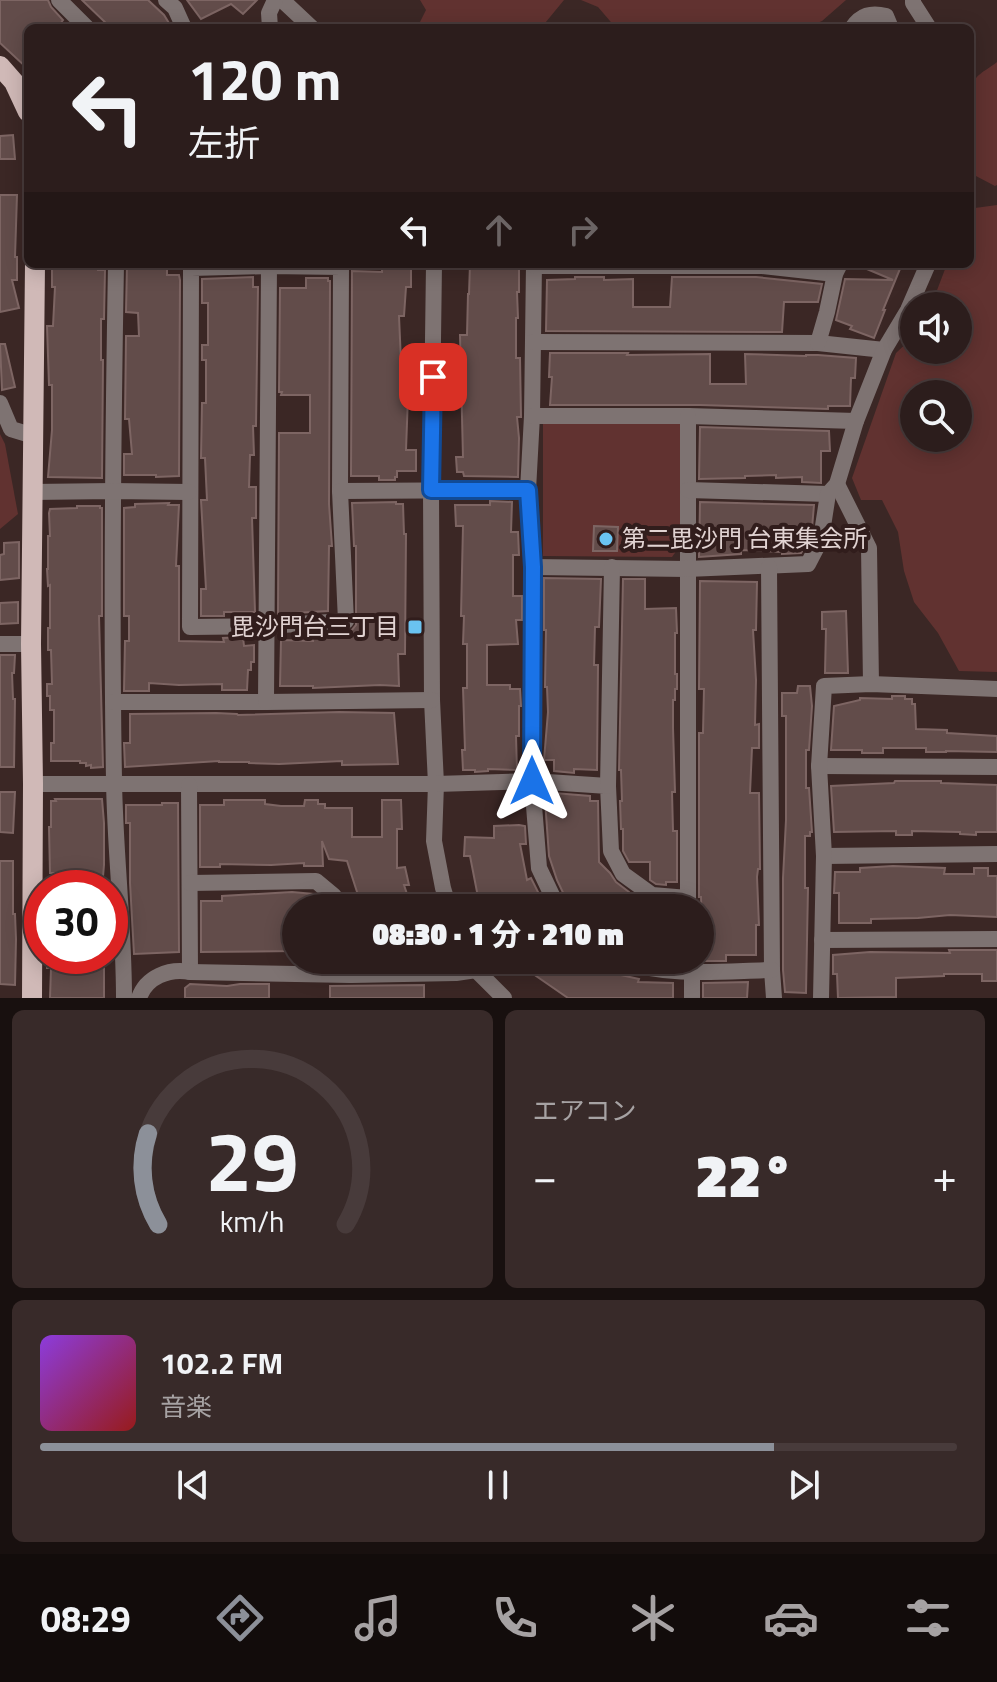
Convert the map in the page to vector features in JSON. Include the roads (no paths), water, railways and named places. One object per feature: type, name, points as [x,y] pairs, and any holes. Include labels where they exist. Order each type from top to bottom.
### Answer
[{"type":"main road","points":[[0,66],[14,82],[24,103]]},
{"type":"main road","points":[[32,998],[31,644],[35,268]]},
{"type":"street","points":[[59,0],[83,24]]},
{"type":"street","points":[[166,0],[175,8],[182,24]]},
{"type":"street","points":[[270,24],[269,13],[275,0]]},
{"type":"street","points":[[282,0],[308,24]]},
{"type":"street","points":[[913,0],[927,24]]},
{"type":"street","points":[[856,24],[872,12],[886,16],[889,24]]},
{"type":"street","points":[[116,268],[113,702],[124,998]]},
{"type":"street","points":[[191,268],[190,627],[346,621],[340,491],[341,268]]},
{"type":"street","points":[[266,702],[269,268]]},
{"type":"street","points":[[434,268],[431,490],[432,700],[436,784],[434,841],[446,894]]},
{"type":"street","points":[[534,268],[528,490],[533,567],[532,781],[539,868],[551,894]]},
{"type":"street","points":[[533,567],[687,569],[808,564],[821,539],[833,489],[884,350],[908,310],[926,268]]},
{"type":"street","points":[[818,343],[837,269]]},
{"type":"street","points":[[533,342],[818,343],[884,350]]},
{"type":"street","points":[[0,403],[11,429],[34,436]]},
{"type":"street","points":[[532,416],[688,416],[856,421]]},
{"type":"street","points":[[688,416],[688,894]]},
{"type":"street","points":[[688,490],[833,489]]},
{"type":"street","points":[[833,489],[869,548],[871,684]]},
{"type":"street","points":[[340,491],[528,490]]},
{"type":"street","points":[[32,492],[189,492]]},
{"type":"street","points":[[612,567],[608,786],[611,851],[623,874],[651,894]]},
{"type":"street","points":[[769,567],[774,998]]},
{"type":"street","points":[[0,644],[31,644]]},
{"type":"street","points":[[821,998],[824,856],[819,766],[824,686],[871,684],[997,689]]},
{"type":"street","points":[[113,702],[432,700]]},
{"type":"street","points":[[819,766],[997,767]]},
{"type":"street","points":[[33,784],[436,784],[532,781],[608,786]]},
{"type":"street","points":[[189,785],[190,972]]},
{"type":"street","points":[[824,856],[997,854]]},
{"type":"street","points":[[190,883],[316,881],[332,894]]},
{"type":"street","points":[[822,940],[997,939]]},
{"type":"street","points":[[714,967],[772,970]]},
{"type":"street","points":[[139,998],[143,987],[161,974],[179,970],[282,969]]},
{"type":"street","points":[[482,974],[504,998]]},
{"type":"street","points":[[692,974],[692,998]]},
{"type":"place","name":"第二毘沙門 台東集会所","points":[[606,539]]},
{"type":"place","name":"毘沙門台三丁目","points":[[415,627]]}]
